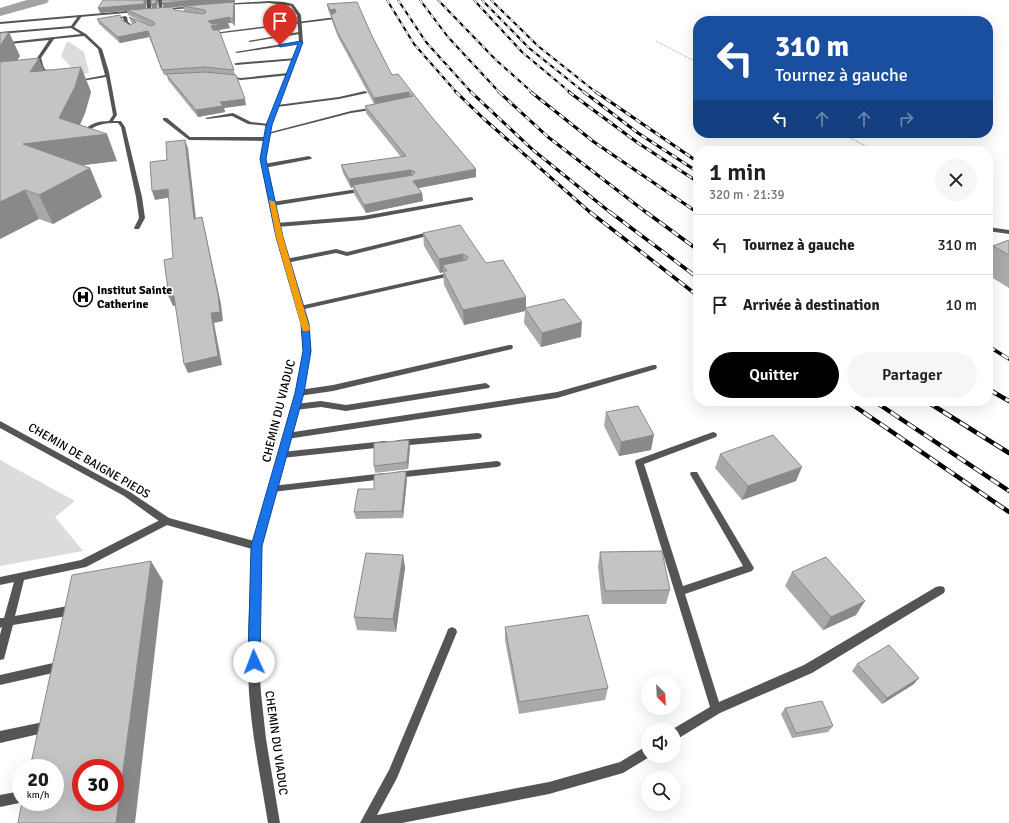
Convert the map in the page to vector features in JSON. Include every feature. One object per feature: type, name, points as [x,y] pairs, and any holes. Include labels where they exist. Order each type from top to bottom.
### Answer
[{"type":"street","points":[[149,0],[149,10]]},
{"type":"street","points":[[160,0],[161,9]]},
{"type":"street","points":[[219,4],[286,1]]},
{"type":"street","name":"CHEMIN DU VIADUC","points":[[274,823],[260,739],[255,693],[253,647],[257,546],[299,393],[307,351],[305,324],[286,261],[263,159],[266,139],[269,133],[269,125],[288,74],[296,60],[301,42],[298,22],[299,16],[296,9],[286,1]]},
{"type":"street","points":[[0,22],[197,6]]},
{"type":"street","points":[[175,8],[177,13]]},
{"type":"street","points":[[122,12],[127,18],[126,22],[134,28]]},
{"type":"street","points":[[72,27],[80,16]]},
{"type":"street","points":[[106,21],[127,18]]},
{"type":"street","points":[[215,33],[335,18]]},
{"type":"street","points":[[231,25],[236,31]]},
{"type":"street","points":[[0,33],[72,27],[84,35],[100,49],[115,115],[110,122]]},
{"type":"street","points":[[250,41],[299,33]]},
{"type":"street","points":[[0,44],[84,35]]},
{"type":"street","points":[[52,39],[39,58],[42,68],[56,82]]},
{"type":"street","points":[[237,52],[301,42]]},
{"type":"street","points":[[236,64],[296,60]]},
{"type":"street","points":[[35,70],[42,68]]},
{"type":"street","points":[[221,76],[241,79],[288,74]]},
{"type":"street","points":[[70,82],[107,76]]},
{"type":"street","points":[[277,106],[339,98],[365,92]]},
{"type":"street","points":[[269,133],[351,112],[381,107]]},
{"type":"street","points":[[206,118],[233,114],[250,123],[269,125]]},
{"type":"street","points":[[166,119],[189,138],[266,139]]},
{"type":"street","points":[[84,132],[90,126],[99,122],[119,122],[123,127],[132,162],[142,218],[137,228]]},
{"type":"street","points":[[264,166],[309,158]]},
{"type":"street","points":[[272,204],[367,190]]},
{"type":"street","points":[[277,225],[363,218],[471,199]]},
{"type":"street","points":[[993,230],[1009,232]]},
{"type":"street","points":[[286,261],[336,251],[348,254],[438,232]]},
{"type":"street","points":[[300,308],[464,271]]},
{"type":"street","points":[[299,393],[333,388],[508,347]]},
{"type":"street","points":[[287,436],[557,395],[653,368]]},
{"type":"street","points":[[295,407],[321,404],[346,408],[486,386]]},
{"type":"street","name":"CHEMIN DE BAIGNE PIEDS","points":[[0,424],[127,494],[166,521],[257,546]]},
{"type":"street","points":[[713,435],[640,462],[716,709]]},
{"type":"street","points":[[282,455],[478,436]]},
{"type":"street","points":[[272,489],[497,464]]},
{"type":"street","points":[[680,591],[749,568],[694,474]]},
{"type":"street","points":[[0,581],[83,564],[166,521]]},
{"type":"street","points":[[0,655],[4,623],[20,577]]},
{"type":"street","points":[[681,731],[716,709],[808,669],[940,590]]},
{"type":"street","points":[[4,623],[73,610]]},
{"type":"street","points":[[366,823],[393,774],[452,632]]},
{"type":"street","points":[[0,680],[63,666]]},
{"type":"street","points":[[0,737],[54,726]]},
{"type":"street","points":[[370,823],[549,788],[623,767],[641,755]]},
{"type":"street","points":[[0,802],[12,799]]},
{"type":"path","points":[[656,41],[693,60]]},
{"type":"path","points":[[850,138],[866,146]]},
{"type":"shaded area","points":[[67,42],[84,52],[89,73],[78,75],[61,56]]},
{"type":"shaded area","points":[[0,460],[75,501],[55,517],[83,551],[0,566]]},
{"type":"building","points":[[103,0],[144,0],[144,4],[98,8]]},
{"type":"building","points":[[151,0],[156,0],[156,3],[151,4]]},
{"type":"building","points":[[162,0],[197,0],[162,3]]},
{"type":"building","points":[[234,2],[233,20],[230,17],[208,21],[212,24],[228,23],[211,26],[213,30],[219,30],[234,70],[205,67],[162,70],[148,31],[118,37],[97,19],[120,15],[122,20],[130,25],[136,22],[129,17],[151,26],[155,24],[154,22],[127,10],[172,7],[174,10],[203,14],[206,12],[205,10],[183,6]]},
{"type":"building","points":[[357,2],[392,75],[398,74],[430,115],[476,169],[413,181],[422,193],[364,205],[353,185],[413,175],[415,172],[411,170],[349,179],[341,165],[406,156],[365,106],[413,96],[409,92],[374,98],[337,31],[331,15],[336,12],[335,9],[330,10],[327,4]]},
{"type":"building","points":[[9,32],[0,46],[0,33]]},
{"type":"building","points":[[39,58],[30,72],[81,67],[75,87],[59,118],[107,134],[23,144],[90,168],[39,195],[25,190],[0,202],[0,62]]},
{"type":"building","points":[[205,72],[236,75],[245,99],[220,102],[223,106],[196,110],[166,74]]},
{"type":"building","points":[[185,140],[194,219],[202,217],[220,312],[211,313],[218,356],[184,364],[174,296],[169,297],[164,260],[173,258],[168,189],[152,191],[150,162],[167,160],[166,142]]},
{"type":"building","points":[[460,225],[486,263],[503,260],[526,297],[463,310],[443,271],[447,271],[443,265],[466,260],[468,257],[463,254],[439,259],[423,233]]},
{"type":"building","points":[[1009,240],[1009,255],[993,246]]},
{"type":"building","points":[[564,299],[582,322],[542,333],[525,308]]},
{"type":"building","points":[[638,406],[654,435],[621,442],[606,412]]},
{"type":"building","points":[[773,435],[802,467],[748,486],[720,454]]},
{"type":"building","points":[[409,440],[407,462],[374,466],[374,443]]},
{"type":"building","points":[[406,471],[402,511],[354,512],[358,489],[374,489],[374,475]]},
{"type":"building","points":[[662,551],[670,590],[605,591],[600,552]]},
{"type":"building","points":[[366,553],[403,555],[393,619],[354,617]]},
{"type":"building","points":[[826,557],[865,601],[831,617],[792,572]]},
{"type":"building","points":[[151,561],[124,763],[124,759],[72,759],[72,811],[118,811],[116,823],[18,823],[20,811],[64,811],[64,759],[32,759],[72,575]]},
{"type":"building","points":[[588,615],[608,688],[519,702],[505,627]]},
{"type":"building","points":[[889,645],[919,678],[887,698],[857,664]]},
{"type":"building","points":[[822,701],[833,726],[796,733],[785,708]]},
{"type":"waterway","points":[[0,12],[42,0]]},
{"type":"railway","points":[[387,0],[414,44],[457,93]]},
{"type":"railway","points":[[398,0],[426,42],[472,93]]},
{"type":"railway","points":[[420,0],[448,37],[499,92]]},
{"type":"railway","points":[[438,0],[496,60],[533,93]]},
{"type":"railway","points":[[474,0],[522,52],[571,93]]},
{"type":"railway","points":[[482,0],[529,48],[585,93]]},
{"type":"railway","points":[[491,0],[538,46],[597,93]]},
{"type":"railway","points":[[499,92],[548,137],[647,213]]},
{"type":"railway","points":[[531,92],[594,142],[693,210]]},
{"type":"railway","points":[[569,92],[638,143],[693,179]]},
{"type":"railway","points":[[584,92],[638,133],[693,169]]},
{"type":"railway","points":[[596,92],[693,159]]},
{"type":"railway","points":[[457,93],[484,119],[591,213]]},
{"type":"railway","points":[[472,93],[533,150],[611,213]]},
{"type":"railway","points":[[590,212],[693,292]]},
{"type":"railway","points":[[610,212],[693,274]]},
{"type":"railway","points":[[646,212],[693,246]]},
{"type":"railway","points":[[993,349],[1009,359]]},
{"type":"railway","points":[[993,392],[1009,401]]},
{"type":"railway","points":[[854,406],[1009,512]]},
{"type":"railway","points":[[882,406],[1009,491]]},
{"type":"railway","points":[[934,406],[1009,453]]},
{"type":"slow traffic","points":[[272,202],[279,237],[306,329]]},
{"type":"place","name":"Institut Sainte Catherine","points":[[83,297]]},
{"type":"route","points":[[254,662],[253,647],[257,546],[299,393],[307,351],[305,324],[279,237],[263,159],[266,139],[269,133],[269,125],[288,74],[296,60],[301,42],[280,45]]}]
